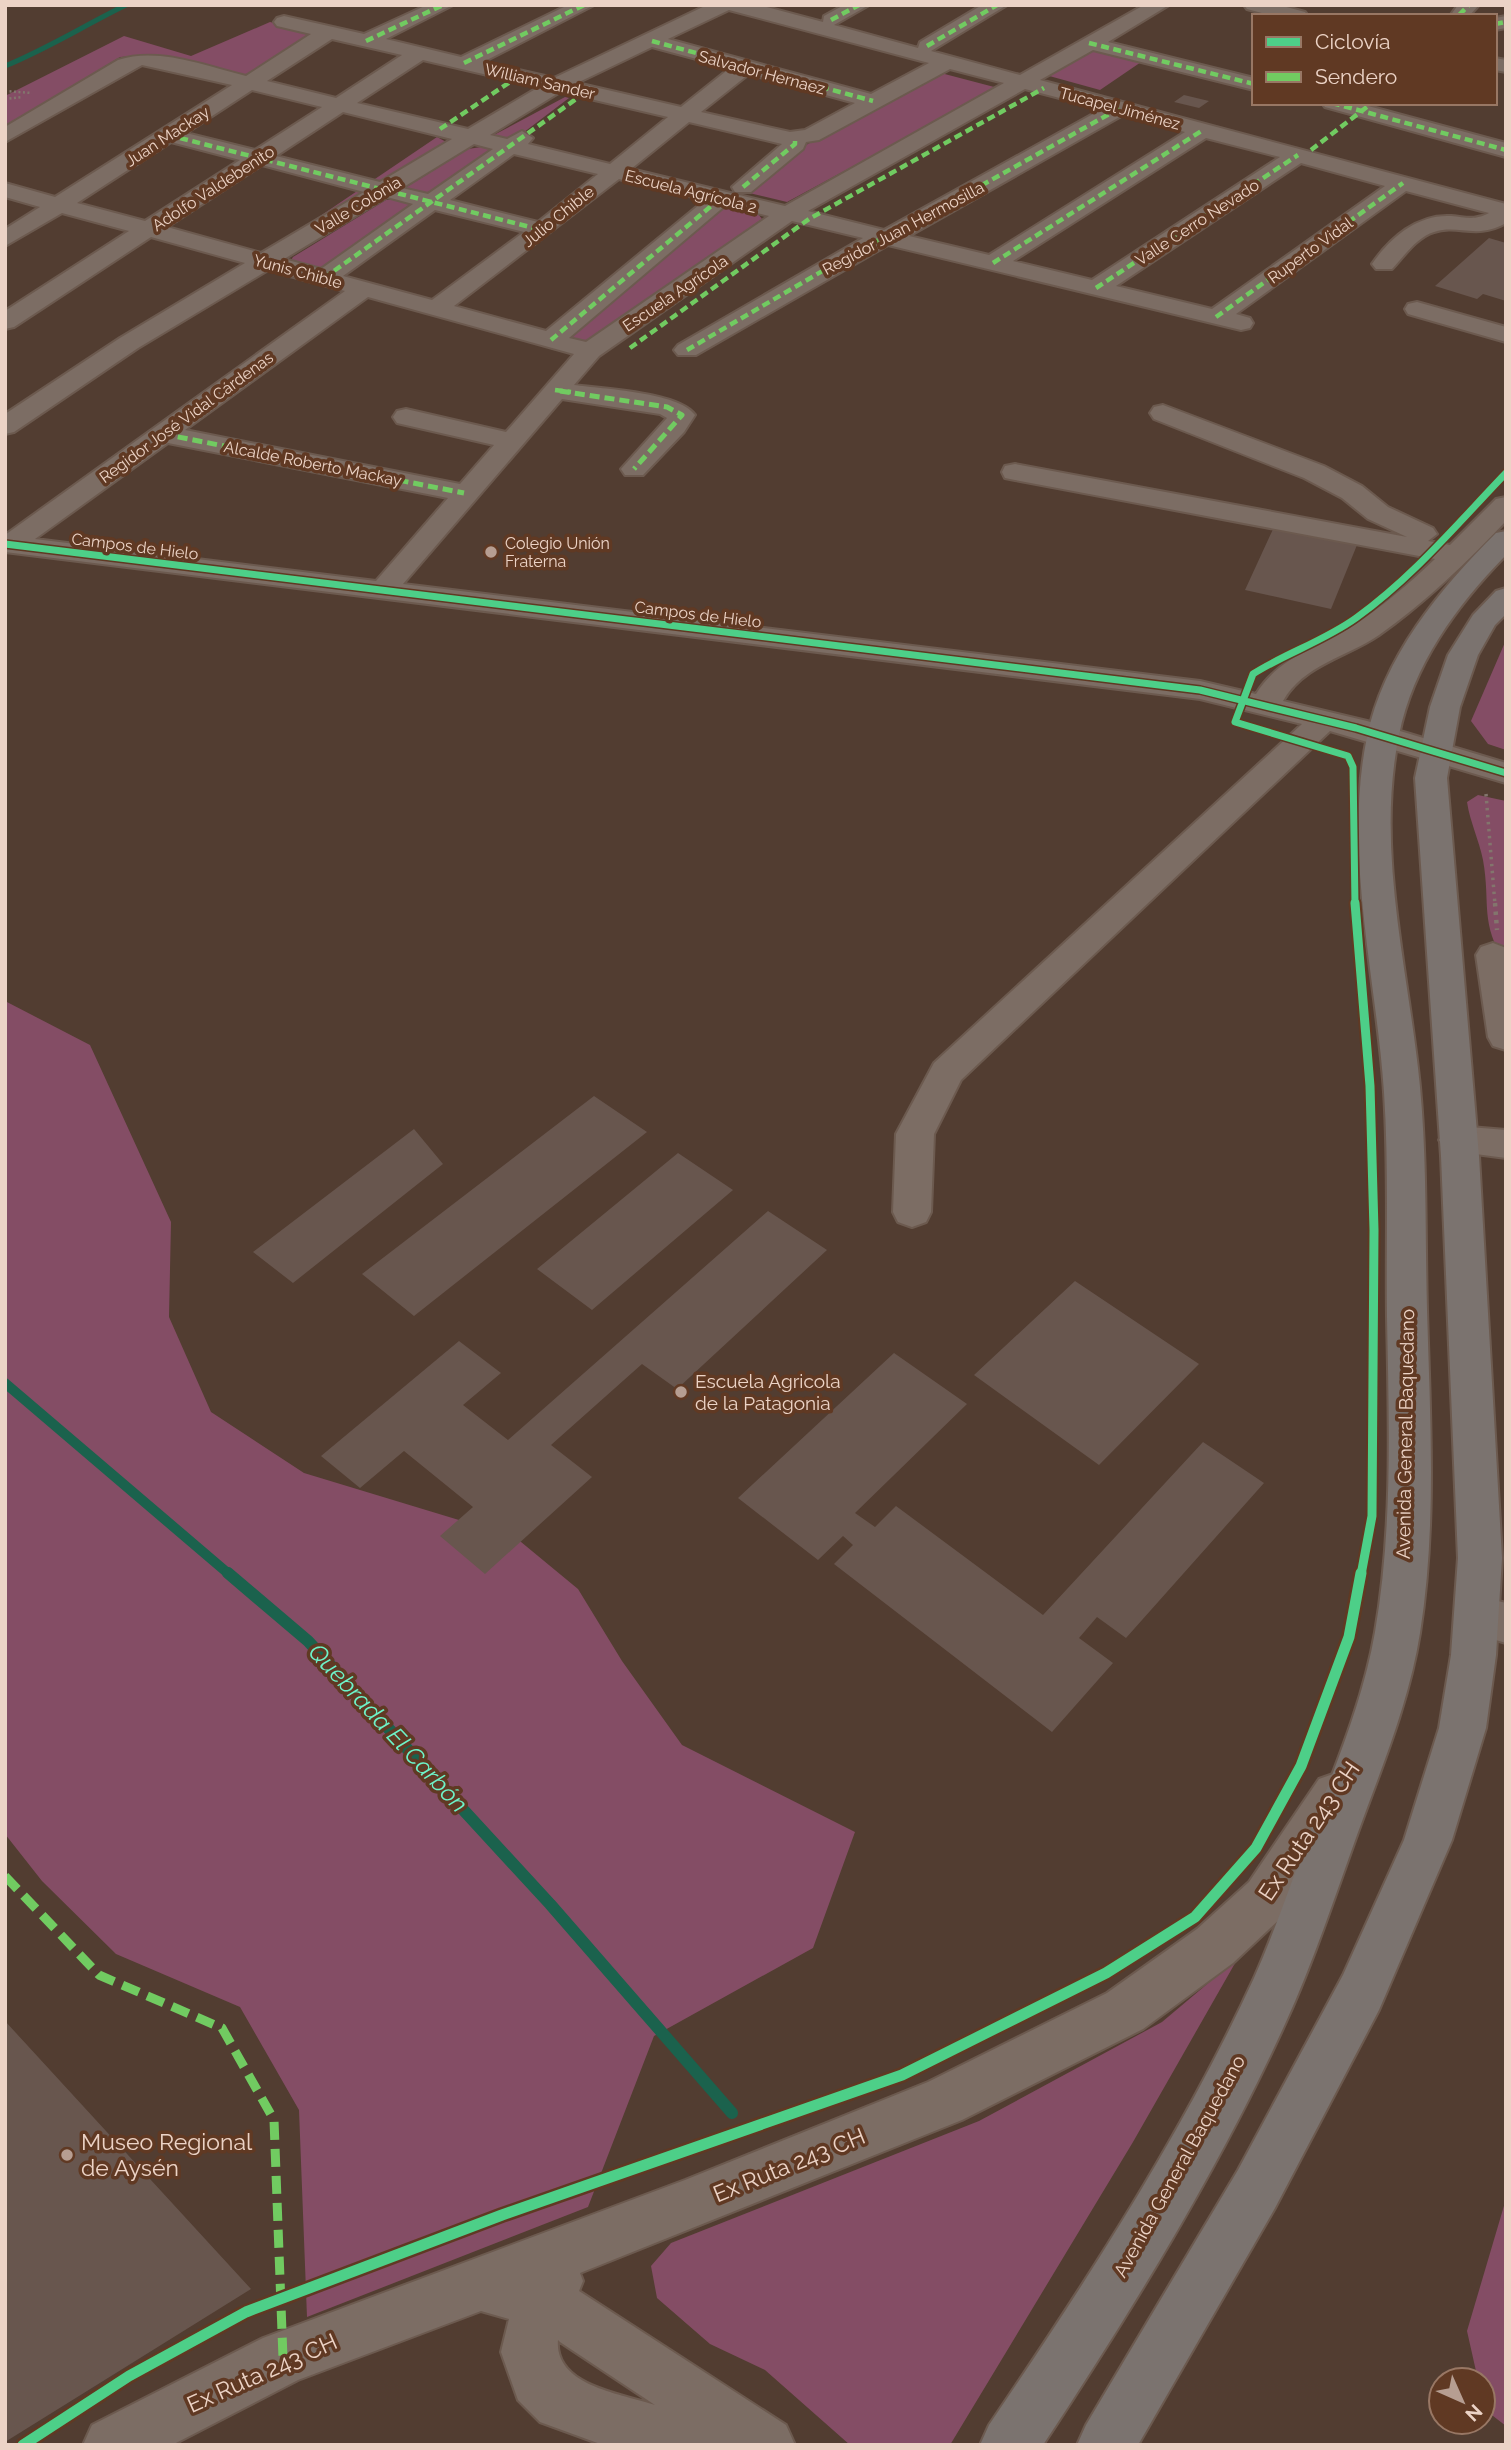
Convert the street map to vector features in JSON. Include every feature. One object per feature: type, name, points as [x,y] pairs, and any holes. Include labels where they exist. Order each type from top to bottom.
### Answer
[{"type":"main road","name":"Avenida General Baquedano","points":[[1009,2445],[1097,2309],[1206,2126],[1266,2008],[1367,1746],[1397,1635],[1407,1541],[1409,1398],[1402,1094],[1378,852],[1377,804],[1383,737],[1406,664],[1446,603],[1506,539]]},
{"type":"main road","points":[[1106,2445],[1320,2075],[1372,1972],[1419,1865],[1457,1752],[1492,1619],[1480,1544],[1458,1140],[1431,802],[1445,707],[1464,655],[1483,621],[1506,597]]},
{"type":"street","points":[[366,41],[443,5]]},
{"type":"street","points":[[464,63],[584,5]]},
{"type":"street","name":"Valle Colonia","points":[[5,426],[129,343],[469,136],[556,85],[723,5]]},
{"type":"street","name":"Tucapel Jiménez","points":[[735,5],[947,62],[1026,78],[1304,153],[1506,212]]},
{"type":"street","name":"Tucapel Jiménez","points":[[776,5],[927,46],[1120,108],[1506,203]]},
{"type":"street","points":[[831,20],[859,5]]},
{"type":"street","points":[[927,46],[997,5]]},
{"type":"street","name":"Escuela Agrícola","points":[[383,590],[464,493],[590,351],[786,214],[1159,5]]},
{"type":"street","points":[[1254,5],[1289,14]]},
{"type":"street","name":"William Sander","points":[[317,10],[286,22],[686,116],[796,139]]},
{"type":"street","name":"Juan Mackay","points":[[5,239],[329,32]]},
{"type":"street","name":"Salvador Hernaez","points":[[652,41],[873,101]]},
{"type":"street","points":[[1089,43],[1252,84]]},
{"type":"street","name":"Adolfo Valdebenito","points":[[5,321],[343,106],[420,53]]},
{"type":"street","name":"Escuela Agrícola 2","points":[[5,136],[115,70],[141,59],[612,172],[732,192],[786,214],[1241,323]]},
{"type":"street","points":[[551,340],[795,144],[796,139],[811,135],[947,62]]},
{"type":"street","name":"Julio Chible","points":[[435,309],[542,230],[744,67]]},
{"type":"street","points":[[440,129],[519,76]]},
{"type":"street","name":"Valle Colonia","points":[[324,278],[586,92]]},
{"type":"street","points":[[1350,105],[1367,107],[1506,150]]},
{"type":"street","name":"Valle Cerro Nevado","points":[[1096,288],[1304,153],[1367,107]]},
{"type":"street","name":"Regidor Juan Hermosilla","points":[[687,350],[1120,108]]},
{"type":"street","points":[[993,263],[1203,130]]},
{"type":"street","points":[[167,135],[542,230]]},
{"type":"street","name":"Ruperto Vidal","points":[[1216,317],[1403,183]]},
{"type":"street","name":"Yunis Chible","points":[[5,190],[590,351]]},
{"type":"street","points":[[1384,264],[1418,230],[1433,224],[1485,227],[1506,212]]},
{"type":"street","name":"Regidor José Vidal Cárdenas","points":[[7,545],[364,289]]},
{"type":"street","points":[[1417,309],[1506,335]]},
{"type":"street","points":[[555,390],[667,407],[682,415],[676,426],[634,469]]},
{"type":"street","points":[[1163,413],[1314,472],[1352,492],[1378,513],[1439,542],[1458,555]]},
{"type":"street","points":[[405,417],[510,441]]},
{"type":"street","name":"Alcalde Roberto Mackay","points":[[163,434],[464,493]]},
{"type":"street","points":[[1015,472],[1458,555]]},
{"type":"street","points":[[1266,704],[1280,679],[1366,631],[1458,555],[1506,505]]},
{"type":"street","name":"Campos de Hielo","points":[[7,545],[1188,688],[1266,704],[1436,754]]},
{"type":"street","points":[[912,1212],[915,1134],[947,1072],[1324,720]]},
{"type":"street","points":[[1436,754],[1500,785]]},
{"type":"street","points":[[1499,967],[1506,1037]]},
{"type":"street","points":[[1458,1140],[1506,1144]]},
{"type":"street","name":"Ex Ruta 243 CH","points":[[112,2445],[283,2358],[575,2248],[944,2102],[1125,2011],[1215,1946],[1266,1899],[1367,1746]]},
{"type":"street","points":[[575,2248],[531,2333],[529,2352],[538,2380],[560,2402],[690,2445]]},
{"type":"street","points":[[481,2284],[545,2302],[649,2365],[766,2445]]},
{"type":"path","points":[[5,91],[27,90],[35,94]]},
{"type":"path","points":[[1499,967],[1485,794],[1500,785]]},
{"type":"shaded area","points":[[270,22],[318,33],[247,76],[155,55],[120,57],[5,127],[5,96],[124,36],[191,56]]},
{"type":"shaded area","points":[[1091,45],[1147,58],[1100,90],[1042,74]]},
{"type":"shaded area","points":[[937,72],[998,88],[787,202],[745,192],[790,154]]},
{"type":"shaded area","points":[[565,97],[569,98],[515,139],[492,136]]},
{"type":"shaded area","points":[[437,137],[448,143],[270,250]]},
{"type":"shaded area","points":[[481,147],[495,150],[434,198],[400,191],[468,149]]},
{"type":"shaded area","points":[[402,199],[415,203],[330,271],[290,262],[293,257],[386,200]]},
{"type":"shaded area","points":[[721,207],[758,214],[762,219],[597,339],[582,342],[568,336]]},
{"type":"shaded area","points":[[1506,640],[1506,750],[1488,744],[1471,721]]},
{"type":"shaded area","points":[[1478,795],[1506,801],[1506,965],[1489,924],[1483,860],[1467,802]]},
{"type":"shaded area","points":[[5,1001],[90,1045],[171,1222],[169,1317],[211,1412],[304,1473],[515,1537],[578,1589],[622,1661],[682,1745],[855,1832],[813,1948],[654,2036],[588,2207],[307,2317],[299,2110],[240,2007],[116,1954],[42,1881],[5,1834]]},
{"type":"shaded area","points":[[1238,1958],[1133,2142],[950,2445],[850,2445],[765,2370],[710,2344],[657,2298],[651,2266],[671,2243],[979,2121],[1162,2022]]},
{"type":"shaded area","points":[[1506,2199],[1506,2426],[1497,2419],[1497,2366],[1475,2366],[1467,2331]]},
{"type":"building","points":[[1184,95],[1209,101],[1199,108],[1174,102]]},
{"type":"building","points":[[1489,238],[1506,243],[1506,301],[1483,294],[1477,299],[1435,286]]},
{"type":"building","points":[[1274,527],[1357,545],[1331,609],[1245,590]]},
{"type":"building","points":[[594,1096],[647,1132],[414,1316],[362,1274]]},
{"type":"building","points":[[414,1129],[443,1164],[293,1283],[253,1252]]},
{"type":"building","points":[[678,1153],[733,1190],[592,1310],[537,1269]]},
{"type":"building","points":[[768,1211],[827,1250],[677,1389],[642,1364],[551,1445],[592,1477],[485,1574],[440,1536],[473,1507],[404,1451],[360,1488],[321,1456],[459,1341],[501,1373],[463,1405],[508,1440]]},
{"type":"building","points":[[1075,1281],[1199,1364],[1099,1465],[974,1375]]},
{"type":"building","points":[[894,1353],[967,1404],[855,1513],[875,1527],[896,1506],[1043,1615],[1203,1442],[1264,1483],[1126,1638],[1097,1617],[1079,1638],[1113,1663],[1052,1732],[834,1564],[853,1545],[843,1536],[818,1560],[738,1498]]},
{"type":"building","name":"Museo Regional de Aysén","points":[[5,2021],[251,2289],[5,2442]]},
{"type":"waterway","points":[[5,66],[126,5]]},
{"type":"waterway","name":"Quebrada El Carbón","points":[[5,1383],[230,1575]]},
{"type":"waterway","name":"Quebrada El Carbón","points":[[228,1573],[308,1641],[550,1904],[732,2113]]},
{"type":"marked path","points":[[366,41],[443,5]]},
{"type":"marked path","points":[[464,63],[584,5]]},
{"type":"marked path","points":[[831,20],[859,5]]},
{"type":"marked path","points":[[927,46],[997,5]]},
{"type":"marked path","points":[[1460,14],[1469,5]]},
{"type":"marked path","points":[[1497,24],[1506,22]]},
{"type":"marked path","points":[[652,41],[873,101]]},
{"type":"marked path","points":[[1089,43],[1252,84]]},
{"type":"marked path","points":[[440,129],[519,76]]},
{"type":"marked path","points":[[630,348],[809,219],[1044,88]]},
{"type":"marked path","points":[[324,278],[586,92]]},
{"type":"marked path","points":[[1339,105],[1506,150]]},
{"type":"marked path","points":[[1311,150],[1369,105]]},
{"type":"marked path","points":[[687,350],[867,245],[900,231],[1120,108]]},
{"type":"marked path","points":[[993,263],[1203,130]]},
{"type":"marked path","points":[[168,135],[542,230]]},
{"type":"marked path","points":[[743,187],[795,144],[795,139]]},
{"type":"marked path","points":[[1096,288],[1298,155]]},
{"type":"marked path","points":[[1216,317],[1403,183]]},
{"type":"marked path","points":[[551,340],[722,197]]},
{"type":"marked path","points":[[555,390],[667,407],[682,415],[634,469]]},
{"type":"marked path","points":[[163,434],[464,493]]},
{"type":"marked path","points":[[5,1876],[22,1897],[99,1975],[222,2028],[274,2120],[283,2358]]},
{"type":"cycle path","points":[[23,2445],[129,2376],[246,2312],[502,2215],[902,2075],[989,2033],[1106,1973],[1195,1917],[1256,1848],[1301,1766],[1349,1637],[1372,1516],[1374,1230],[1370,1086],[1353,878],[1353,767],[1348,756],[1235,722],[1253,674],[1344,626],[1377,602],[1434,549],[1506,473]]},
{"type":"cycle path","points":[[5,544],[1200,690],[1356,728],[1506,773]]},
{"type":"place","name":"Colegio Unión Fraterna","points":[[491,552]]},
{"type":"place","name":"Escuela Agricola de la Patagonia","points":[[681,1392]]},
{"type":"place","name":"Museo Regional de Aysén","points":[[67,2155]]}]
